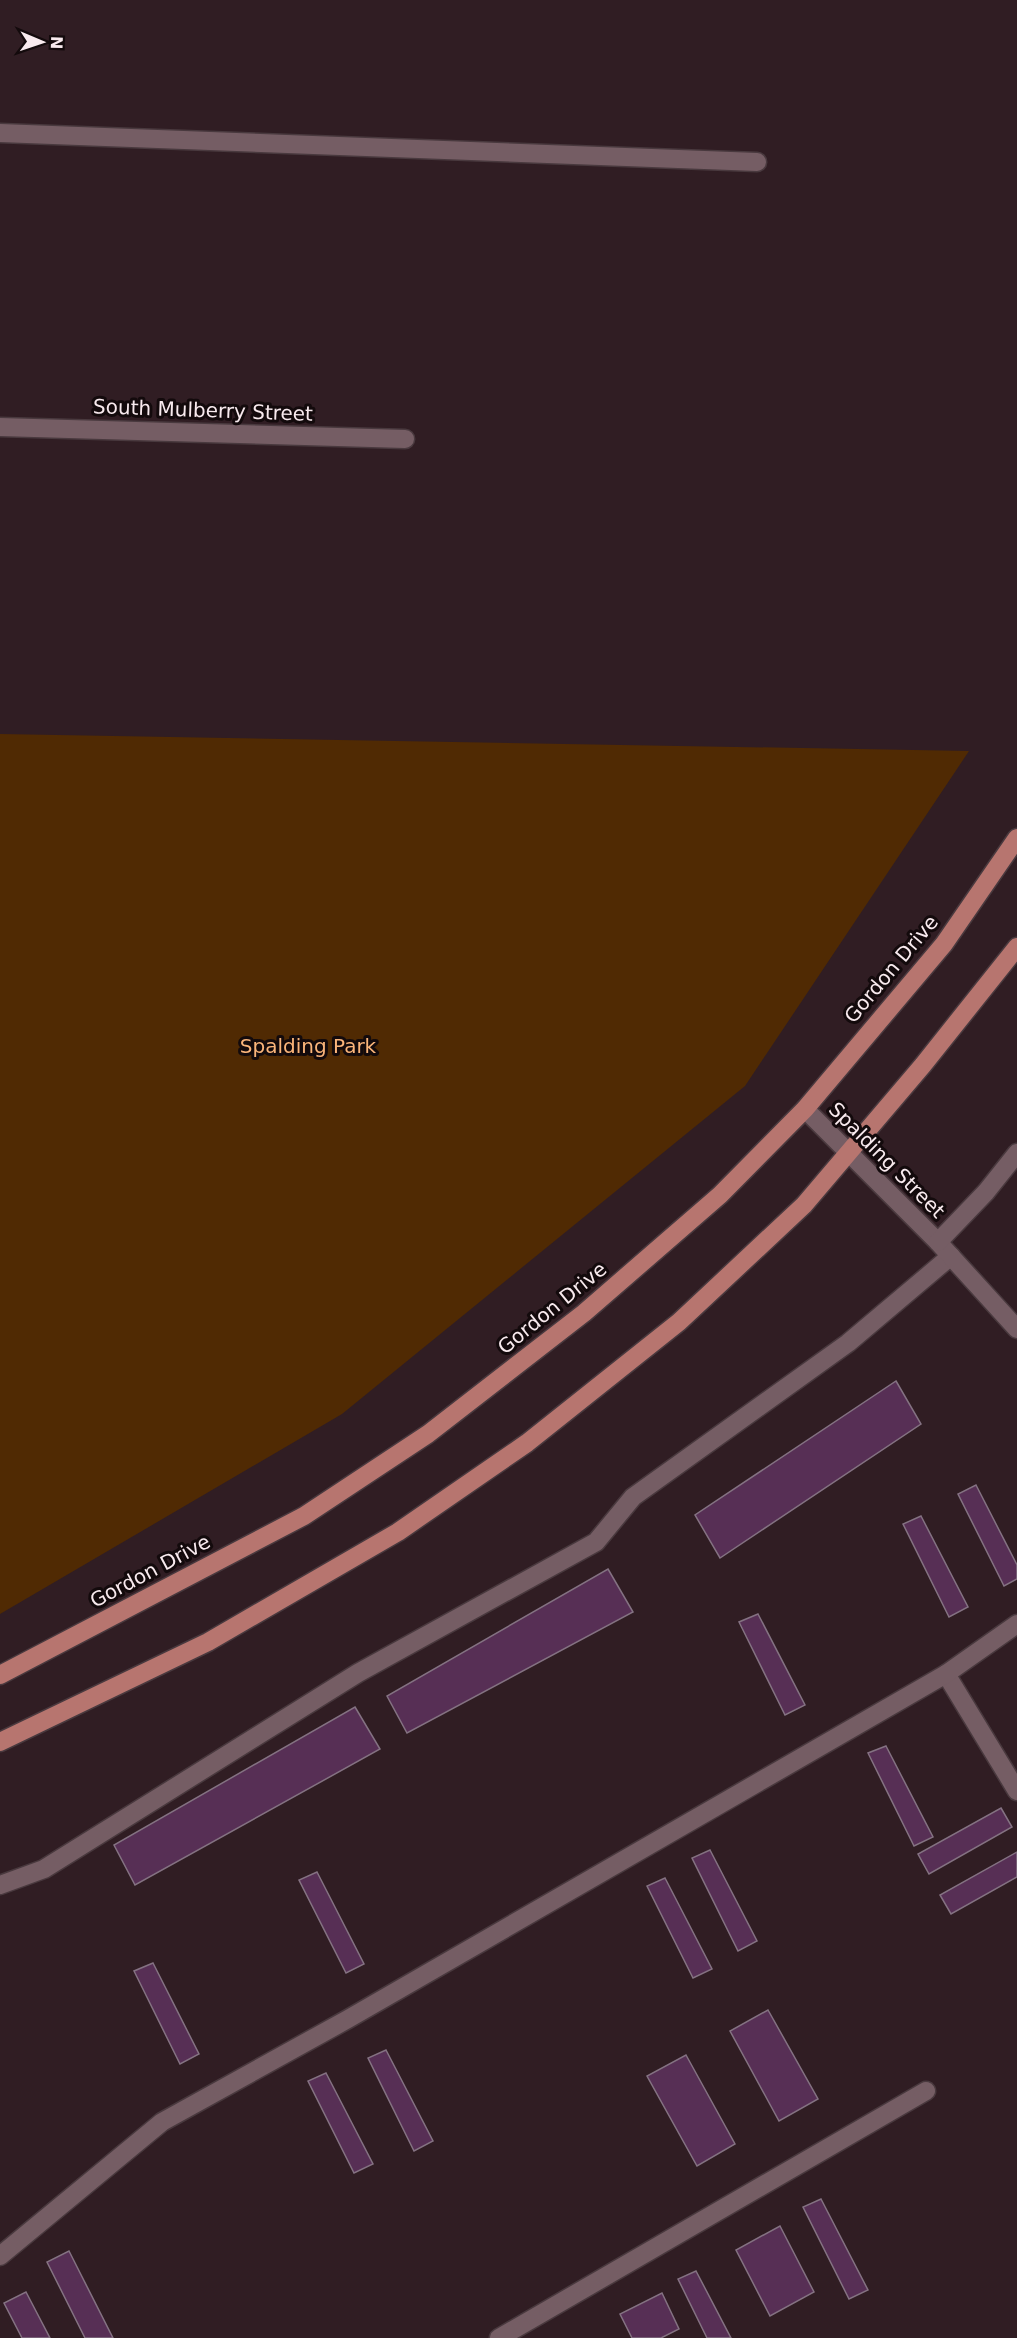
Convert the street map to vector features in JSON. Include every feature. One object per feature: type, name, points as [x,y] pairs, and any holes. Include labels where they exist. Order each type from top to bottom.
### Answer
[{"type":"main road","name":"Gordon Drive","points":[[0,1676],[304,1516],[428,1434],[601,1299],[720,1195],[805,1109],[944,944],[1017,838]]},
{"type":"main road","points":[[0,1742],[208,1642],[398,1532],[527,1443],[679,1322],[804,1205],[923,1065],[1017,947]]},
{"type":"street","points":[[0,133],[757,162]]},
{"type":"street","name":"South Mulberry Street","points":[[0,427],[405,439]]},
{"type":"street","name":"Spalding Street","points":[[805,1109],[938,1242],[1016,1327]]},
{"type":"street","points":[[938,1242],[986,1192],[1017,1153]]},
{"type":"street","points":[[0,1885],[44,1869],[358,1673],[596,1542],[633,1497],[848,1343],[951,1256]]},
{"type":"street","points":[[0,2256],[162,2122],[348,2019],[946,1674],[1017,1624]]},
{"type":"street","points":[[946,1674],[1017,1791]]},
{"type":"street","points":[[499,2338],[926,2091]]},
{"type":"green space","name":"Spalding Park","points":[[0,734],[969,751],[745,1086],[342,1414],[0,1614]]},
{"type":"building","points":[[896,1381],[921,1424],[720,1558],[695,1515]]},
{"type":"building","points":[[976,1485],[1017,1565],[1017,1579],[1004,1586],[958,1494]]},
{"type":"building","points":[[921,1516],[968,1607],[949,1617],[903,1524]]},
{"type":"building","points":[[608,1569],[633,1612],[407,1733],[387,1696]]},
{"type":"building","points":[[758,1614],[805,1705],[785,1715],[739,1622]]},
{"type":"building","points":[[355,1707],[380,1749],[135,1885],[114,1845]]},
{"type":"building","points":[[886,1746],[933,1837],[914,1846],[868,1753]]},
{"type":"building","points":[[1001,1808],[1012,1827],[929,1874],[918,1854]]},
{"type":"building","points":[[710,1850],[757,1941],[738,1951],[692,1858]]},
{"type":"building","points":[[1017,1852],[1017,1877],[951,1914],[940,1895]]},
{"type":"building","points":[[317,1872],[364,1964],[346,1973],[299,1880]]},
{"type":"building","points":[[665,1878],[712,1969],[693,1978],[647,1886]]},
{"type":"building","points":[[153,1963],[199,2054],[180,2064],[134,1971]]},
{"type":"building","points":[[768,2010],[818,2099],[779,2121],[730,2031]]},
{"type":"building","points":[[386,2050],[433,2141],[414,2151],[368,2058]]},
{"type":"building","points":[[686,2055],[735,2144],[697,2166],[647,2076]]},
{"type":"building","points":[[326,2073],[373,2164],[354,2173],[308,2081]]},
{"type":"building","points":[[821,2199],[868,2290],[849,2299],[803,2207]]},
{"type":"building","points":[[780,2226],[814,2292],[770,2316],[736,2250]]},
{"type":"building","points":[[69,2251],[113,2338],[85,2338],[47,2262]]},
{"type":"building","points":[[696,2271],[731,2338],[707,2338],[678,2279]]},
{"type":"building","points":[[26,2292],[50,2338],[22,2338],[4,2303]]},
{"type":"building","points":[[662,2293],[679,2329],[661,2338],[632,2338],[620,2314]]}]
